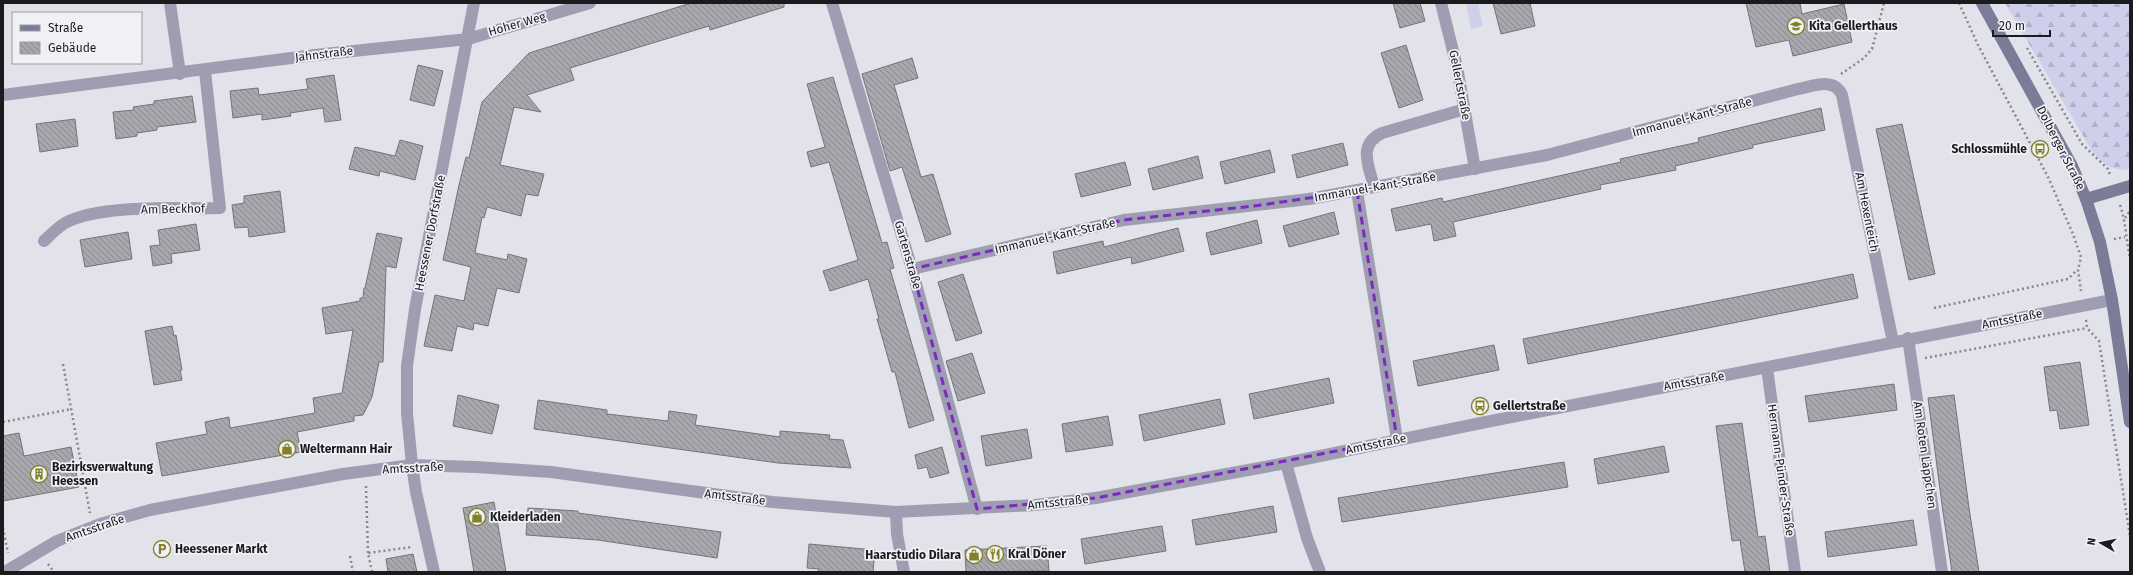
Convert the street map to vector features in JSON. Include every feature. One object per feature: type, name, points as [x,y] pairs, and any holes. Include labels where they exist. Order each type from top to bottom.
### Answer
[{"type":"main road","name":"Dolberger Straße","points":[[1982,3],[2072,166],[2086,199],[2100,242],[2112,300],[2130,422]]},
{"type":"main road","points":[[2086,199],[2115,189],[2130,186]]},
{"type":"street","points":[[170,3],[180,74]]},
{"type":"street","name":"Heessener Dorfstraße","points":[[434,572],[416,492],[412,465],[407,413],[407,366],[415,309],[474,3]]},
{"type":"street","name":"Hoher Weg","points":[[468,39],[590,3]]},
{"type":"street","name":"Gartenstraße","points":[[832,3],[912,269],[977,509]]},
{"type":"street","name":"Gellertstraße","points":[[1441,3],[1458,67],[1475,168]]},
{"type":"street","name":"Jahnstraße","points":[[3,95],[180,74],[315,55],[468,39]]},
{"type":"street","name":"Am Beckhof","points":[[44,242],[52,232],[65,223],[110,212],[145,209],[220,208],[205,70]]},
{"type":"street","name":"Immanuel-Kant-Straße","points":[[912,269],[1124,220],[1254,206],[1357,190],[1548,155],[1798,89],[1834,84]]},
{"type":"street","name":"Am Hexenteich","points":[[1834,84],[1839,88],[1842,95],[1851,131],[1893,342]]},
{"type":"street","points":[[1374,187],[1366,149],[1372,138],[1382,133],[1465,109]]},
{"type":"street","points":[[1357,190],[1397,439]]},
{"type":"street","name":"Amtsstraße","points":[[7,570],[57,541],[93,527],[170,506],[412,465],[476,467],[551,472],[772,502],[896,512],[1035,505],[1096,498],[1286,463],[1397,439],[1767,368],[1908,338],[2112,300]]},
{"type":"street","name":"Am Roten Läppchen","points":[[1908,338],[1942,572]]},
{"type":"street","name":"Hermann-Pünder-Straße","points":[[1767,368],[1795,572]]},
{"type":"street","points":[[1286,463],[1307,538],[1320,572]]},
{"type":"street","points":[[896,512],[897,534],[904,572]]},
{"type":"path","points":[[1834,84],[1842,71],[1864,58],[1872,50],[1884,3]]},
{"type":"path","points":[[1959,3],[1978,45],[2048,177],[2078,246],[2081,257],[2078,270],[2087,328],[2099,341],[2130,536]]},
{"type":"path","points":[[2024,43],[2082,144],[2108,169],[2125,218],[2125,237],[2130,258]]},
{"type":"path","points":[[2125,218],[2130,211]]},
{"type":"path","points":[[1934,308],[2068,279],[2078,270]]},
{"type":"path","points":[[1911,360],[2087,328]]},
{"type":"path","points":[[63,364],[93,527]]},
{"type":"path","points":[[3,422],[72,410]]},
{"type":"path","points":[[366,472],[368,553],[372,572]]},
{"type":"path","points":[[3,528],[7,570]]},
{"type":"path","points":[[368,553],[411,547]]},
{"type":"path","points":[[350,556],[354,572]]},
{"type":"highlighted area","points":[[1357,191],[1397,439],[1096,498],[977,509],[912,269],[1124,220],[1254,206]]},
{"type":"green space","points":[[1466,3],[1478,3],[1483,26],[1471,29]]},
{"type":"green space","points":[[2005,3],[2130,3],[2130,169],[2124,170],[2108,166],[2092,151]]},
{"type":"building","points":[[691,3],[784,3],[784,7],[710,30],[709,26],[570,68],[574,80],[527,95],[541,112],[514,107],[500,165],[544,174],[538,196],[526,194],[521,216],[487,207],[484,218],[482,217],[475,253],[507,260],[508,254],[527,259],[519,293],[497,288],[488,326],[474,323],[473,330],[457,326],[452,351],[424,346],[435,295],[464,301],[471,267],[443,260],[459,185],[466,157],[469,158],[482,102],[529,53]]},
{"type":"building","points":[[1393,3],[1420,3],[1425,21],[1400,28]]},
{"type":"building","points":[[1493,3],[1530,3],[1535,26],[1501,34]]},
{"type":"building","points":[[1746,3],[1800,3],[1802,14],[1844,4],[1852,42],[1793,56],[1789,40],[1756,47]]},
{"type":"building","points":[[1406,45],[1423,100],[1399,108],[1381,53]]},
{"type":"building","points":[[912,58],[918,78],[894,85],[921,177],[933,174],[951,234],[926,242],[902,167],[890,171],[862,74]]},
{"type":"building","points":[[418,65],[443,71],[434,106],[410,100]]},
{"type":"building","points":[[334,75],[341,120],[325,122],[323,108],[290,113],[291,116],[262,120],[262,114],[233,118],[230,91],[258,88],[259,95],[308,89],[306,79]]},
{"type":"building","points":[[833,77],[882,243],[887,242],[894,268],[890,269],[934,420],[909,428],[895,372],[892,372],[877,319],[879,319],[868,279],[830,291],[823,271],[858,260],[829,162],[811,167],[807,152],[825,147],[807,84]]},
{"type":"building","points":[[192,96],[196,122],[157,127],[157,130],[137,133],[137,136],[116,139],[113,112],[134,110],[133,107],[154,104],[154,101]]},
{"type":"building","points":[[1821,108],[1825,130],[1753,145],[1753,148],[1675,166],[1676,170],[1600,185],[1601,189],[1453,222],[1456,236],[1434,241],[1431,224],[1396,231],[1391,209],[1442,198],[1443,202],[1621,162],[1620,159],[1699,142],[1698,138]]},
{"type":"building","points":[[75,119],[78,146],[40,152],[36,124]]},
{"type":"building","points":[[1902,124],[1935,274],[1909,280],[1876,129]]},
{"type":"building","points":[[400,140],[423,146],[415,180],[380,171],[379,176],[349,169],[355,147],[395,156]]},
{"type":"building","points":[[1343,143],[1348,165],[1297,178],[1292,155]]},
{"type":"building","points":[[1270,150],[1275,172],[1225,184],[1220,162]]},
{"type":"building","points":[[1198,156],[1203,178],[1153,190],[1148,169]]},
{"type":"building","points":[[1125,162],[1131,185],[1081,197],[1075,174]]},
{"type":"building","points":[[280,191],[285,232],[249,237],[248,227],[235,228],[232,205],[244,203],[244,196]]},
{"type":"building","points":[[1334,212],[1339,234],[1289,247],[1283,226]]},
{"type":"building","points":[[1257,220],[1262,243],[1211,255],[1206,233]]},
{"type":"building","points":[[196,224],[200,250],[171,254],[172,263],[153,266],[150,246],[160,245],[158,230]]},
{"type":"building","points":[[1178,228],[1184,251],[1132,264],[1131,257],[1057,274],[1053,252],[1103,241],[1104,247]]},
{"type":"building","points":[[128,232],[132,259],[85,267],[80,240]]},
{"type":"building","points":[[377,233],[402,238],[396,268],[386,266],[383,362],[379,362],[372,397],[363,415],[354,416],[354,421],[297,432],[301,452],[162,476],[156,443],[207,434],[205,422],[229,417],[230,428],[315,413],[313,398],[342,393],[353,330],[326,334],[322,308],[360,301],[360,298],[363,298]]},
{"type":"building","points":[[963,274],[982,333],[956,341],[938,282]]},
{"type":"building","points":[[1853,274],[1858,298],[1528,364],[1523,339]]},
{"type":"building","points":[[172,326],[174,336],[176,335],[182,370],[180,370],[182,380],[154,385],[145,331]]},
{"type":"building","points":[[1494,345],[1499,370],[1418,386],[1413,361]]},
{"type":"building","points":[[972,353],[985,393],[958,401],[946,361]]},
{"type":"building","points":[[2080,362],[2089,425],[2060,429],[2057,410],[2050,411],[2044,367]]},
{"type":"building","points":[[1329,378],[1334,403],[1254,419],[1249,394]]},
{"type":"building","points":[[1894,384],[1897,410],[1809,422],[1805,396]]},
{"type":"building","points":[[458,395],[499,405],[492,434],[453,426]]},
{"type":"building","points":[[1954,395],[1979,572],[1952,572],[1943,512],[1928,398]]},
{"type":"building","points":[[1220,399],[1225,424],[1144,441],[1139,415]]},
{"type":"building","points":[[538,400],[607,410],[607,414],[668,421],[669,411],[697,415],[695,425],[780,437],[780,431],[830,435],[829,439],[843,440],[851,468],[778,463],[534,429]]},
{"type":"building","points":[[1108,416],[1113,445],[1066,452],[1062,424]]},
{"type":"building","points":[[1742,423],[1758,537],[1765,536],[1770,572],[1745,572],[1740,540],[1732,541],[1716,426]]},
{"type":"building","points":[[1027,429],[1032,458],[986,466],[981,436]]},
{"type":"building","name":"Bezirksverwaltung Heessen","points":[[19,433],[24,456],[71,447],[79,487],[3,501],[3,436]]},
{"type":"building","points":[[1664,446],[1669,472],[1598,484],[1594,459]]},
{"type":"building","points":[[942,447],[949,473],[930,478],[927,467],[918,469],[915,455]]},
{"type":"building","points":[[1564,462],[1568,487],[1342,522],[1338,498]]},
{"type":"building","points":[[494,502],[506,572],[474,572],[463,508]]},
{"type":"building","points":[[1273,506],[1277,532],[1196,545],[1192,520]]},
{"type":"building","points":[[528,508],[578,511],[578,513],[721,532],[717,558],[598,540],[526,535]]},
{"type":"building","points":[[1913,520],[1917,545],[1828,557],[1825,532]]},
{"type":"building","points":[[1162,526],[1166,551],[1085,564],[1081,539]]},
{"type":"building","points":[[809,544],[875,550],[873,572],[818,572],[819,569],[807,568]]},
{"type":"building","points":[[1047,546],[1049,571],[966,572],[965,550]]},
{"type":"building","points":[[413,554],[417,572],[388,572],[386,559]]},
{"type":"place","name":"Kita Gellerthaus","points":[[1796,26]]},
{"type":"place","name":"Schlossmühle","points":[[2040,149]]},
{"type":"place","name":"Gellertstraße","points":[[1480,406]]},
{"type":"place","name":"Weltermann Hair","points":[[287,449]]},
{"type":"place","name":"Bezirksverwaltung Heessen","points":[[39,474]]},
{"type":"place","name":"Kleiderladen","points":[[477,517]]},
{"type":"place","name":"Heessener Markt","points":[[162,549]]},
{"type":"place","name":"Kral Döner","points":[[995,554]]},
{"type":"place","name":"Haarstudio Dilara","points":[[974,555]]}]
